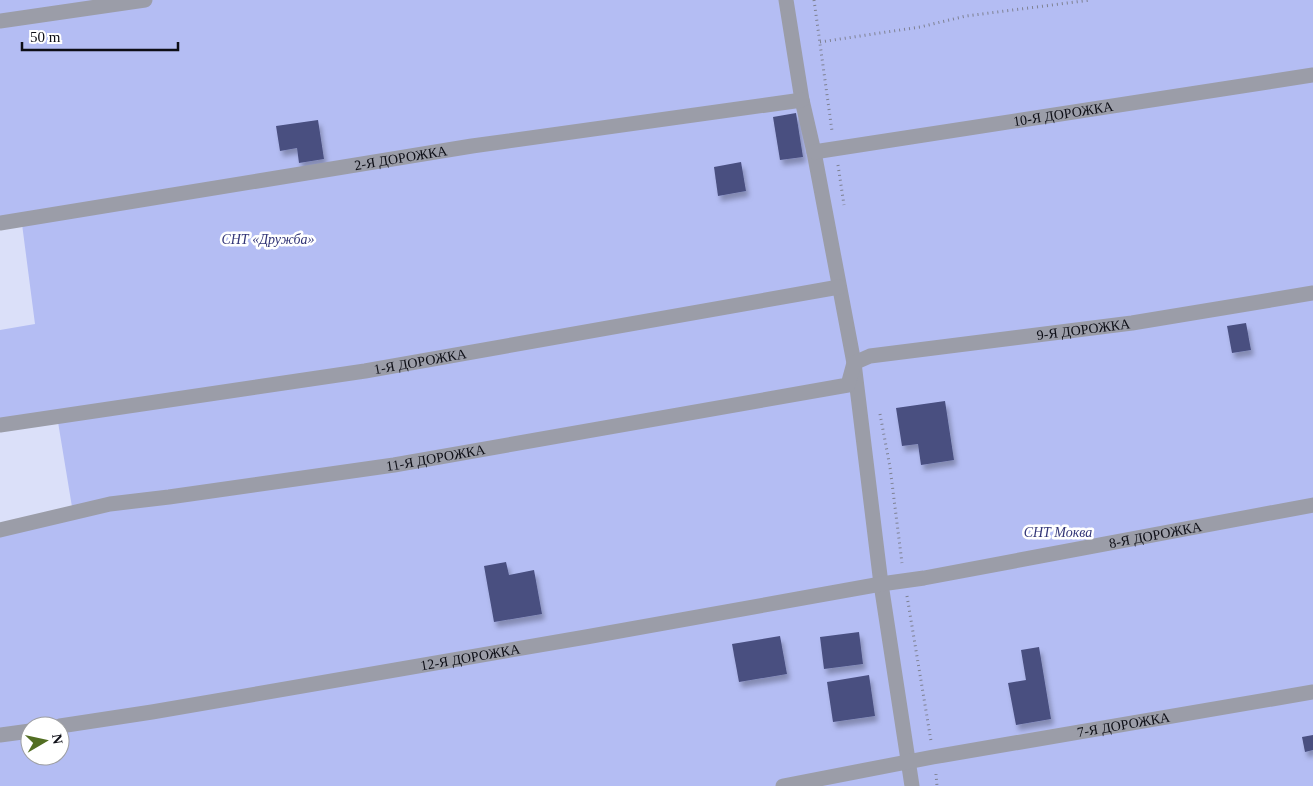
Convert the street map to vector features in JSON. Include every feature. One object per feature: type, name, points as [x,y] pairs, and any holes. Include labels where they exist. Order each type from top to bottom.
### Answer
[{"type":"street","points":[[0,21],[145,0]]},
{"type":"street","points":[[786,0],[802,100],[814,152],[854,363],[880,584],[912,786]]},
{"type":"street","name":"10-Я ДОРОЖКА","points":[[814,152],[1313,76]]},
{"type":"street","name":"2-Я ДОРОЖКА","points":[[0,223],[482,145],[802,100]]},
{"type":"street","name":"1-Я ДОРОЖКА","points":[[0,425],[365,371],[839,287]]},
{"type":"street","name":"9-Я ДОРОЖКА","points":[[854,363],[870,356],[892,352],[1132,323],[1313,293]]},
{"type":"street","name":"11-Я ДОРОЖКА","points":[[0,530],[110,504],[394,465],[848,386],[854,363]]},
{"type":"street","name":"8-Я ДОРОЖКА","points":[[880,584],[934,576],[1313,505]]},
{"type":"street","name":"12-Я ДОРОЖКА","points":[[70,724],[595,636],[880,584]]},
{"type":"street","name":"7-Я ДОРОЖКА","points":[[783,786],[933,757],[1313,692]]},
{"type":"street","points":[[0,735],[20,732]]},
{"type":"path","points":[[820,42],[920,27],[966,16],[1091,0]]},
{"type":"green space","name":"СНТ Моква","points":[[0,0],[1313,0],[1313,786],[0,786],[0,524],[72,507],[58,422],[0,431],[0,330],[35,324],[22,224],[0,216]]},
{"type":"building","points":[[796,113],[803,157],[780,160],[773,117]]},
{"type":"building","points":[[318,120],[324,159],[299,163],[297,148],[280,151],[276,126]]},
{"type":"building","points":[[741,162],[746,191],[718,196],[714,167]]},
{"type":"building","points":[[1246,323],[1251,350],[1232,353],[1227,326]]},
{"type":"building","points":[[945,401],[954,460],[921,465],[918,444],[902,446],[896,408]]},
{"type":"building","points":[[506,562],[509,575],[534,570],[542,614],[494,622],[484,566]]},
{"type":"building","points":[[859,632],[863,664],[824,669],[820,637]]},
{"type":"building","points":[[780,636],[787,674],[739,682],[732,644]]},
{"type":"building","points":[[1039,647],[1051,719],[1016,725],[1008,683],[1026,680],[1021,650]]},
{"type":"building","points":[[869,675],[875,716],[833,722],[827,682]]},
{"type":"building","points":[[1313,735],[1313,750],[1305,752],[1302,737]]},
{"type":"park label","name":"СНТ «Дружба»","points":[[268,239]]}]
